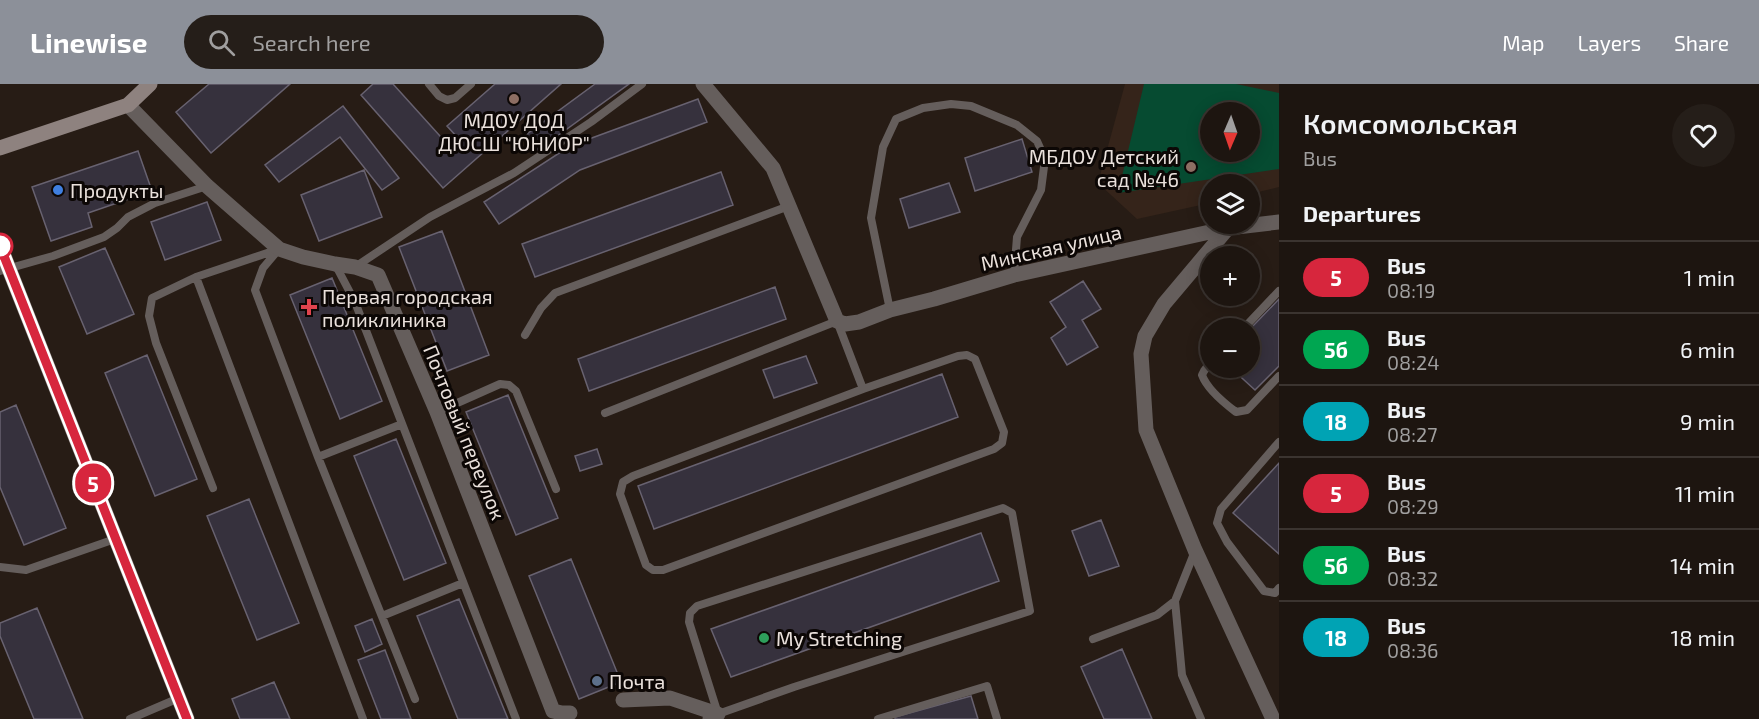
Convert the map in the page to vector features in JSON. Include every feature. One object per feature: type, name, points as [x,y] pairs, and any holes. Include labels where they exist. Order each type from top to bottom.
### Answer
[{"type":"main road","points":[[0,148],[128,105],[150,84]]},
{"type":"main road","points":[[0,246],[4,269],[187,719]]},
{"type":"street","points":[[703,84],[773,168],[837,321]]},
{"type":"street","name":"Почтовый переулок","points":[[128,105],[207,186],[279,249],[378,275],[437,412],[553,711],[570,713]]},
{"type":"street","name":"Минская улица","points":[[1260,224],[1279,222]]},
{"type":"street","name":"Минская улица","points":[[837,321],[845,324],[859,322],[890,310],[1014,275],[1201,234]]},
{"type":"street","points":[[1223,234],[1164,304],[1144,336],[1141,354],[1146,430],[1195,550],[1273,719]]},
{"type":"street","points":[[622,700],[670,698],[717,717]]},
{"type":"lane","points":[[429,84],[439,96],[447,100],[455,98],[471,84]]},
{"type":"lane","points":[[354,267],[430,217],[514,173],[591,122],[642,84]]},
{"type":"lane","points":[[890,310],[871,218],[883,147],[896,119],[923,108],[951,104],[971,106],[1017,125],[1037,141],[1045,159],[1041,190],[1017,237],[1014,275]]},
{"type":"lane","points":[[4,269],[53,256],[104,237],[128,217],[155,203],[207,186]]},
{"type":"lane","points":[[525,334],[541,308],[555,293],[789,206]]},
{"type":"lane","points":[[213,488],[156,343],[149,316],[152,298],[196,277],[279,249]]},
{"type":"lane","points":[[279,249],[263,268],[255,290],[318,457],[415,699]]},
{"type":"lane","points":[[335,264],[355,302],[516,719]]},
{"type":"lane","points":[[196,277],[363,719]]},
{"type":"lane","points":[[1253,318],[1279,291]]},
{"type":"lane","points":[[605,413],[837,321],[863,389]]},
{"type":"lane","points":[[967,355],[975,359],[1004,432],[1002,443],[994,448],[663,570],[653,570],[646,566],[620,494],[623,482],[633,476],[863,389],[958,356],[967,355]]},
{"type":"lane","points":[[1203,378],[1204,382],[1236,412],[1247,410],[1279,376]]},
{"type":"lane","points":[[437,412],[500,384],[509,385],[516,391],[556,489]]},
{"type":"lane","points":[[318,457],[402,424]]},
{"type":"lane","points":[[1279,442],[1221,509],[1217,523],[1227,542],[1264,591],[1275,592],[1279,588]]},
{"type":"lane","points":[[1003,508],[1012,513],[1030,611],[805,684],[717,717],[689,622],[690,613],[698,606],[1003,508]]},
{"type":"lane","points":[[0,567],[26,570],[115,539]]},
{"type":"lane","points":[[1195,550],[1175,601],[1182,675],[1201,719]]},
{"type":"lane","points":[[382,616],[463,583]]},
{"type":"lane","points":[[1093,639],[1157,615],[1175,601]]},
{"type":"lane","points":[[878,719],[987,686],[997,719]]},
{"type":"lane","points":[[130,719],[179,698]]},
{"type":"shaded area","name":"МБДОУ Детский сад №46","points":[[1125,84],[1279,84],[1279,187],[1260,192],[1260,174],[1200,174],[1200,205],[1137,219],[1098,183]]},
{"type":"green space","points":[[1144,84],[1236,84],[1279,93],[1279,169],[1245,174],[1200,174],[1200,181],[1118,193]]},
{"type":"building","points":[[209,84],[290,84],[211,153],[176,112]]},
{"type":"building","points":[[373,84],[393,84],[449,146],[458,138],[447,126],[495,84],[561,84],[443,188],[361,95]]},
{"type":"building","points":[[595,84],[629,84],[538,150],[527,134]]},
{"type":"building","points":[[698,99],[707,122],[580,170],[499,224],[484,202],[570,146]]},
{"type":"building","points":[[343,106],[399,178],[382,190],[340,137],[279,182],[265,165]]},
{"type":"building","points":[[1022,139],[1032,172],[975,191],[965,158]]},
{"type":"building","points":[[138,151],[152,191],[88,213],[92,227],[51,241],[32,187]]},
{"type":"building","points":[[364,170],[382,217],[319,241],[301,195]]},
{"type":"building","points":[[721,172],[733,205],[535,277],[522,244]]},
{"type":"building","points":[[949,183],[960,212],[909,228],[900,199]]},
{"type":"building","points":[[207,202],[221,240],[165,260],[151,222]]},
{"type":"building","points":[[442,231],[489,355],[447,371],[399,247]]},
{"type":"building","points":[[105,248],[134,314],[87,334],[59,267]]},
{"type":"building","points":[[332,278],[382,401],[340,419],[290,295]]},
{"type":"building","points":[[1083,281],[1101,309],[1082,320],[1098,347],[1067,365],[1051,338],[1066,327],[1050,302]]},
{"type":"building","points":[[775,287],[786,319],[589,391],[578,359]]},
{"type":"building","points":[[1279,299],[1279,366],[1255,390],[1242,378],[1260,378],[1260,319]]},
{"type":"building","points":[[147,355],[197,479],[155,496],[105,373]]},
{"type":"building","points":[[806,356],[817,383],[774,398],[763,370]]},
{"type":"building","points":[[942,374],[958,417],[654,529],[638,486]]},
{"type":"building","points":[[508,395],[558,518],[516,535],[466,412]]},
{"type":"building","points":[[16,405],[66,528],[24,545],[0,487],[0,412]]},
{"type":"building","points":[[396,439],[446,563],[404,580],[354,456]]},
{"type":"building","points":[[597,449],[602,464],[580,471],[575,456]]},
{"type":"building","points":[[1279,463],[1279,554],[1233,513]]},
{"type":"building","points":[[249,499],[299,623],[257,640],[207,516]]},
{"type":"building","points":[[1101,520],[1119,566],[1089,576],[1072,531]]},
{"type":"building","points":[[981,533],[999,581],[731,677],[711,629]]},
{"type":"building","points":[[571,559],[621,682],[579,699],[529,576]]},
{"type":"building","points":[[459,599],[508,719],[458,719],[417,616]]},
{"type":"building","points":[[37,608],[83,719],[34,719],[0,636],[0,623]]},
{"type":"building","points":[[372,619],[382,644],[365,652],[355,626]]},
{"type":"building","points":[[1122,649],[1152,719],[1104,719],[1081,667]]},
{"type":"building","points":[[385,650],[411,719],[381,719],[358,660]]},
{"type":"building","points":[[274,682],[290,719],[240,719],[232,699]]},
{"type":"building","points":[[971,696],[978,719],[895,719],[895,717]]},
{"type":"bus line","name":"5","points":[[0,246],[187,719]]},
{"type":"place","name":"МДОУ ДОД ДЮСШ \"ЮНИОР\"","points":[[514,99]]},
{"type":"place","name":"МБДОУ Детский сад №46","points":[[1191,167]]},
{"type":"place","name":"Продукты","points":[[58,190]]},
{"type":"place","name":"Первая городская поликлиника","points":[[309,307]]},
{"type":"place","name":"My Stretching","points":[[764,638]]},
{"type":"place","name":"Почта","points":[[597,681]]}]
